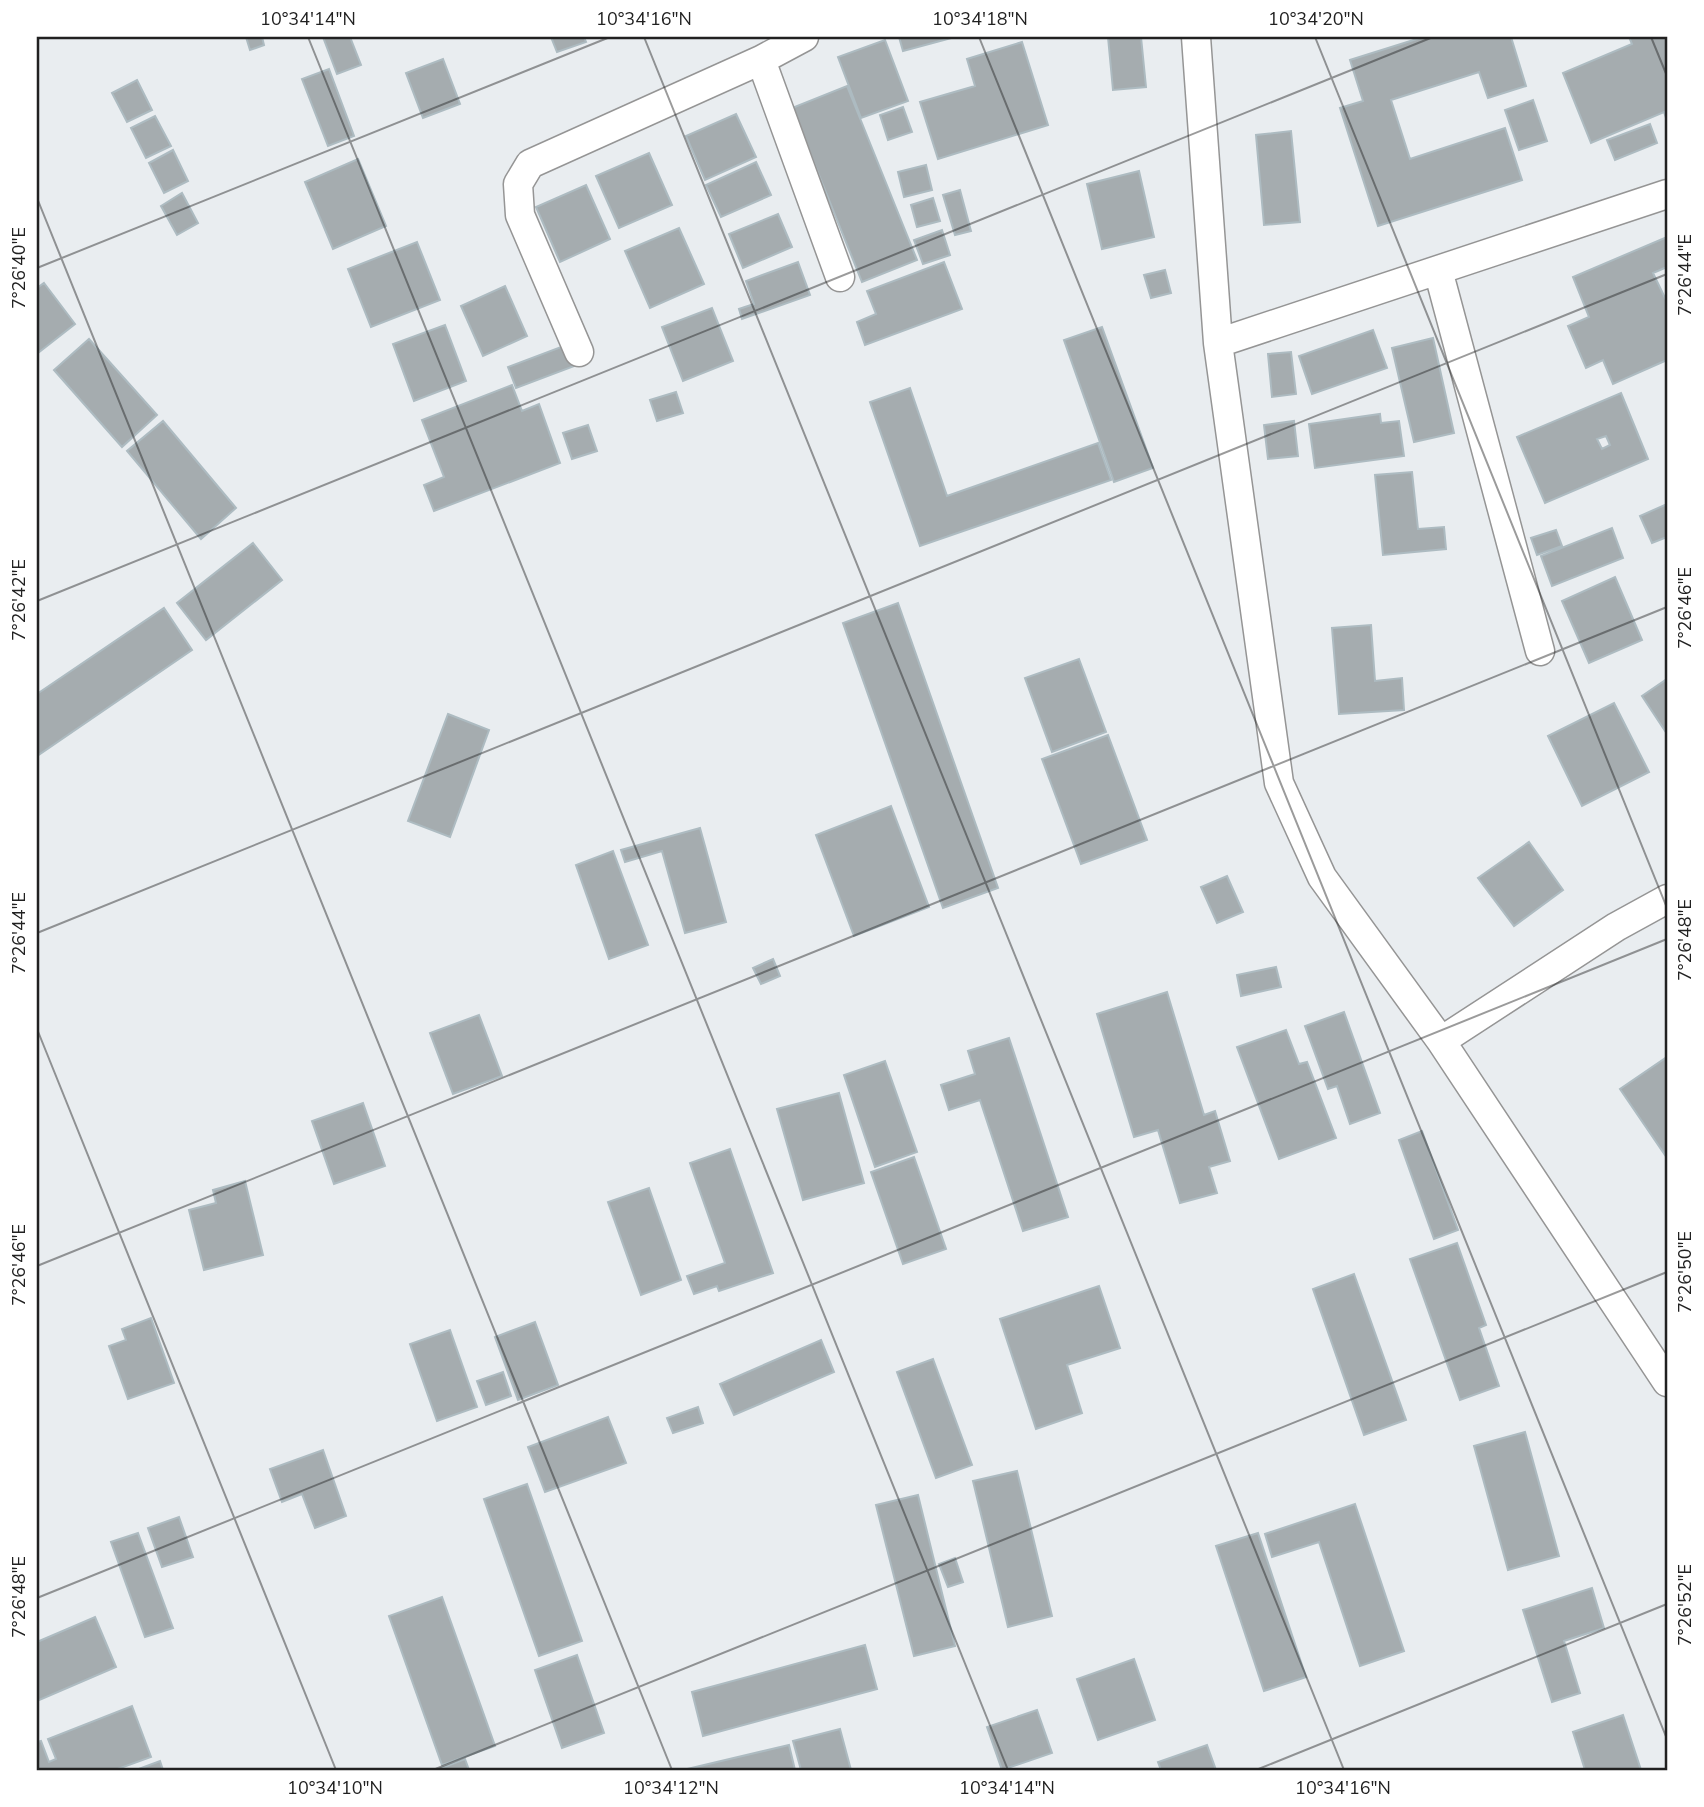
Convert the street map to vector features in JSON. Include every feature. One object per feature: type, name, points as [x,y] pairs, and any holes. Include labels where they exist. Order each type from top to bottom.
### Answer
[{"type":"street","points":[[579,352],[520,215],[518,184],[530,164],[761,60],[804,37]]},
{"type":"street","points":[[1196,37],[1218,343],[1279,783],[1322,877],[1441,1041],[1667,1382]]},
{"type":"street","points":[[761,60],[841,277]]},
{"type":"street","points":[[1218,343],[1667,194]]},
{"type":"street","points":[[1438,270],[1540,651]]},
{"type":"street","points":[[1441,1041],[1616,927],[1667,899]]},
{"type":"building","points":[[246,37],[262,37],[264,45],[250,50]]},
{"type":"building","points":[[323,37],[350,37],[361,65],[337,74]]},
{"type":"building","points":[[551,37],[584,37],[586,42],[557,52]]},
{"type":"building","points":[[899,37],[955,37],[903,51]]},
{"type":"building","points":[[1108,37],[1141,37],[1146,87],[1113,90]]},
{"type":"building","points":[[1423,37],[1511,37],[1526,86],[1488,98],[1479,72],[1391,100],[1410,159],[1505,128],[1522,180],[1378,226],[1340,108],[1363,101],[1350,60]]},
{"type":"building","points":[[1629,37],[1667,37],[1667,121],[1664,112],[1591,143],[1563,73],[1632,44]]},
{"type":"building","points":[[885,40],[908,101],[861,118],[838,57]]},
{"type":"building","points":[[1022,42],[1048,125],[938,159],[920,102],[975,86],[967,59]]},
{"type":"building","points":[[443,59],[460,104],[423,118],[406,73]]},
{"type":"building","points":[[329,69],[354,136],[328,146],[302,79]]},
{"type":"building","points":[[137,80],[152,110],[127,122],[112,93]]},
{"type":"building","points":[[847,86],[917,260],[862,282],[792,108]]},
{"type":"building","points":[[1533,100],[1547,141],[1519,150],[1505,110]]},
{"type":"building","points":[[903,107],[912,132],[888,140],[880,115]]},
{"type":"building","points":[[736,114],[756,157],[705,180],[686,136]]},
{"type":"building","points":[[155,116],[171,146],[146,158],[131,128]]},
{"type":"building","points":[[1650,124],[1657,143],[1615,160],[1607,140]]},
{"type":"building","points":[[1291,131],[1300,222],[1264,225],[1256,135]]},
{"type":"building","points":[[173,150],[188,181],[164,193],[149,163]]},
{"type":"building","points":[[649,153],[672,205],[619,228],[596,176]]},
{"type":"building","points":[[358,159],[386,226],[333,249],[305,182]]},
{"type":"building","points":[[756,162],[771,195],[721,217],[706,185]]},
{"type":"building","points":[[926,165],[932,190],[904,197],[898,172]]},
{"type":"building","points":[[1139,171],[1154,237],[1102,249],[1087,184]]},
{"type":"building","points":[[586,185],[610,239],[560,262],[536,207]]},
{"type":"building","points":[[960,190],[971,231],[955,235],[943,195]]},
{"type":"building","points":[[182,193],[198,223],[177,235],[161,206]]},
{"type":"building","points":[[933,198],[940,221],[917,227],[911,205]]},
{"type":"building","points":[[778,214],[792,247],[743,268],[729,234]]},
{"type":"building","points":[[679,228],[704,284],[650,308],[625,251]]},
{"type":"building","points":[[942,230],[950,255],[923,264],[914,240]]},
{"type":"building","points":[[1667,237],[1667,267],[1653,273],[1667,302],[1667,360],[1613,384],[1603,360],[1586,368],[1568,326],[1589,317],[1573,277]]},
{"type":"building","points":[[417,242],[440,300],[371,327],[348,269]]},
{"type":"building","points":[[798,262],[810,295],[742,319],[739,309],[754,304],[746,281]]},
{"type":"building","points":[[944,262],[962,309],[865,345],[857,322],[876,314],[867,291]]},
{"type":"building","points":[[1165,270],[1171,293],[1151,298],[1144,275]]},
{"type":"building","points":[[44,283],[75,324],[38,353],[37,288]]},
{"type":"building","points":[[505,286],[527,336],[483,356],[461,306]]},
{"type":"building","points":[[712,308],[733,361],[683,381],[662,327]]},
{"type":"building","points":[[445,325],[466,381],[414,401],[393,344]]},
{"type":"building","points":[[1102,327],[1153,468],[1114,482],[1064,340]]},
{"type":"building","points":[[1373,330],[1387,368],[1312,394],[1299,356]]},
{"type":"building","points":[[1433,338],[1454,433],[1414,442],[1392,348]]},
{"type":"building","points":[[89,339],[157,415],[122,447],[54,370]]},
{"type":"building","points":[[569,344],[577,365],[516,388],[508,367]]},
{"type":"building","points":[[1291,352],[1296,394],[1272,397],[1268,354]]},
{"type":"building","points":[[512,385],[522,411],[539,404],[560,463],[434,511],[424,485],[444,477],[422,420]]},
{"type":"building","points":[[910,388],[947,496],[1098,443],[1111,480],[920,546],[870,402]]},
{"type":"building","points":[[676,392],[683,413],[657,421],[650,400]]},
{"type":"building","points":[[1621,393],[1648,459],[1545,503],[1517,437]],"holes":[[[1606,436],[1610,445],[1602,449],[1597,439]]]},
{"type":"building","points":[[1380,414],[1381,423],[1399,421],[1404,456],[1315,468],[1309,424]]},
{"type":"building","points":[[163,421],[236,508],[201,539],[127,451]]},
{"type":"building","points":[[1294,421],[1298,456],[1268,459],[1264,425]]},
{"type":"building","points":[[588,425],[597,451],[572,459],[563,433]]},
{"type":"building","points":[[1412,472],[1418,529],[1444,527],[1446,549],[1383,555],[1375,475]]},
{"type":"building","points":[[1667,504],[1667,537],[1652,543],[1640,516]]},
{"type":"building","points":[[1612,528],[1623,558],[1552,586],[1541,556]]},
{"type":"building","points":[[1556,530],[1562,546],[1537,555],[1531,538]]},
{"type":"building","points":[[253,543],[282,580],[206,640],[177,603]]},
{"type":"building","points":[[1615,577],[1642,640],[1589,663],[1562,601]]},
{"type":"building","points":[[898,603],[998,888],[943,908],[843,623]]},
{"type":"building","points":[[164,608],[192,650],[37,756],[37,694]]},
{"type":"building","points":[[1371,625],[1375,681],[1402,678],[1404,710],[1339,714],[1332,628]]},
{"type":"building","points":[[1079,659],[1106,732],[1052,752],[1025,678]]},
{"type":"building","points":[[1667,679],[1667,734],[1642,696]]},
{"type":"building","points":[[1614,703],[1649,772],[1582,806],[1548,736]]},
{"type":"building","points":[[448,714],[489,730],[450,837],[408,821]]},
{"type":"building","points":[[1108,735],[1147,840],[1081,864],[1042,759]]},
{"type":"building","points":[[891,806],[929,907],[854,936],[816,835]]},
{"type":"building","points":[[700,828],[726,922],[685,933],[662,851],[625,862],[621,850]]},
{"type":"building","points":[[1529,842],[1563,890],[1514,926],[1478,878]]},
{"type":"building","points":[[613,851],[648,945],[609,959],[576,865]]},
{"type":"building","points":[[1227,876],[1243,912],[1217,923],[1201,887]]},
{"type":"building","points":[[773,959],[780,976],[761,984],[753,968]]},
{"type":"building","points":[[1276,967],[1281,987],[1241,996],[1237,975]]},
{"type":"building","points":[[1167,992],[1204,1115],[1215,1111],[1230,1161],[1209,1167],[1217,1193],[1180,1203],[1158,1130],[1134,1137],[1097,1014]]},
{"type":"building","points":[[1344,1012],[1380,1113],[1350,1124],[1337,1086],[1328,1089],[1305,1026]]},
{"type":"building","points":[[479,1015],[502,1076],[453,1094],[430,1033]]},
{"type":"building","points":[[1286,1030],[1299,1064],[1307,1062],[1336,1138],[1279,1159],[1237,1047]]},
{"type":"building","points":[[1009,1038],[1068,1217],[1023,1231],[980,1100],[949,1110],[941,1085],[975,1074],[968,1051]]},
{"type":"building","points":[[1667,1057],[1667,1158],[1620,1089]]},
{"type":"building","points":[[885,1061],[917,1152],[875,1167],[844,1075]]},
{"type":"building","points":[[839,1093],[864,1183],[803,1200],[777,1109]]},
{"type":"building","points":[[363,1103],[385,1166],[334,1184],[312,1121]]},
{"type":"building","points":[[1422,1131],[1458,1230],[1434,1239],[1399,1140]]},
{"type":"building","points":[[730,1149],[773,1273],[719,1291],[717,1286],[694,1294],[687,1276],[725,1263],[690,1163]]},
{"type":"building","points":[[914,1157],[946,1249],[903,1264],[871,1172]]},
{"type":"building","points":[[245,1181],[263,1255],[204,1270],[189,1210],[216,1203],[213,1190]]},
{"type":"building","points":[[649,1188],[681,1280],[641,1295],[608,1202]]},
{"type":"building","points":[[1457,1243],[1486,1325],[1479,1328],[1499,1386],[1460,1400],[1410,1259]]},
{"type":"building","points":[[1354,1274],[1406,1420],[1364,1435],[1313,1289]]},
{"type":"building","points":[[1099,1286],[1120,1348],[1067,1365],[1082,1413],[1036,1429],[1000,1319]]},
{"type":"building","points":[[151,1318],[174,1383],[128,1399],[109,1346],[126,1340],[122,1329]]},
{"type":"building","points":[[535,1322],[558,1385],[518,1400],[495,1337]]},
{"type":"building","points":[[450,1330],[477,1407],[437,1421],[410,1344]]},
{"type":"building","points":[[821,1340],[834,1372],[734,1415],[720,1384]]},
{"type":"building","points":[[933,1359],[972,1465],[936,1478],[897,1372]]},
{"type":"building","points":[[503,1372],[511,1396],[486,1405],[477,1381]]},
{"type":"building","points":[[698,1407],[703,1423],[673,1433],[667,1418]]},
{"type":"building","points":[[608,1417],[626,1463],[545,1492],[528,1447]]},
{"type":"building","points":[[1525,1432],[1559,1556],[1508,1570],[1474,1446]]},
{"type":"building","points":[[323,1450],[346,1516],[315,1528],[302,1494],[282,1502],[270,1469]]},
{"type":"building","points":[[1017,1471],[1052,1616],[1008,1627],[973,1481]]},
{"type":"building","points":[[527,1484],[582,1641],[539,1656],[484,1499]]},
{"type":"building","points":[[918,1495],[955,1646],[914,1656],[876,1505]]},
{"type":"building","points":[[1355,1504],[1404,1651],[1360,1666],[1319,1542],[1272,1557],[1265,1534]]},
{"type":"building","points":[[179,1517],[193,1557],[162,1567],[148,1528]]},
{"type":"building","points":[[138,1533],[173,1628],[145,1637],[111,1542]]},
{"type":"building","points":[[1258,1533],[1306,1677],[1264,1691],[1216,1546]]},
{"type":"building","points":[[955,1558],[963,1582],[948,1587],[939,1564]]},
{"type":"building","points":[[1592,1588],[1604,1628],[1564,1641],[1580,1693],[1552,1702],[1523,1610]]},
{"type":"building","points":[[442,1597],[495,1746],[442,1765],[389,1616]]},
{"type":"building","points":[[95,1617],[116,1667],[37,1701],[37,1642]]},
{"type":"building","points":[[865,1645],[877,1689],[703,1736],[692,1692]]},
{"type":"building","points":[[577,1655],[604,1733],[562,1748],[535,1670]]},
{"type":"building","points":[[1134,1659],[1155,1720],[1098,1740],[1077,1679]]},
{"type":"building","points":[[132,1706],[151,1757],[115,1770],[37,1770],[37,1742],[41,1741],[49,1762],[56,1759],[48,1739]]},
{"type":"building","points":[[1037,1710],[1052,1753],[1002,1770],[987,1727]]},
{"type":"building","points":[[1623,1715],[1641,1770],[1585,1770],[1573,1732]]},
{"type":"building","points":[[840,1729],[851,1770],[801,1770],[793,1741]]},
{"type":"building","points":[[789,1745],[795,1770],[683,1770]]},
{"type":"building","points":[[1207,1745],[1216,1770],[1161,1770],[1158,1762]]},
{"type":"building","points":[[465,1759],[469,1770],[439,1770],[439,1769]]},
{"type":"building","points":[[160,1761],[163,1770],[136,1770]]}]
